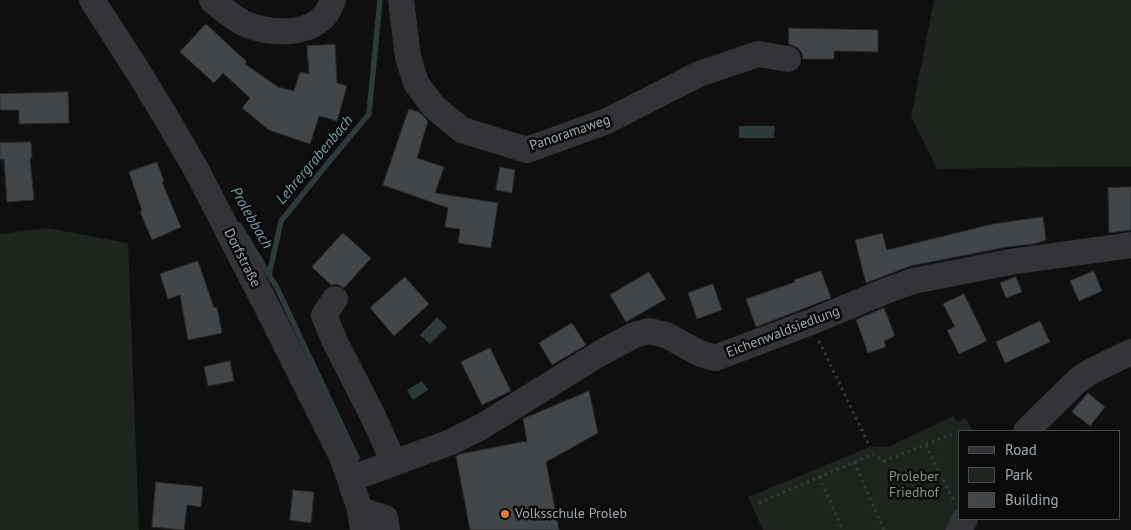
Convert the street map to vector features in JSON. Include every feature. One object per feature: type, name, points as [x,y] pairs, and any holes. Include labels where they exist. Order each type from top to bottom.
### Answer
[{"type":"street","name":"Dorfstraße","points":[[92,0],[144,80],[196,169],[343,458],[372,471],[361,520]]},
{"type":"street","points":[[212,0],[243,22],[267,30],[295,31],[314,24],[326,14],[333,0]]},
{"type":"street","name":"Panoramaweg","points":[[401,0],[408,57],[416,83],[433,106],[462,130],[527,150],[607,121],[700,74],[758,54],[788,59]]},
{"type":"street","name":"Eichenwaldsiedlung","points":[[372,471],[451,442],[481,427],[599,354],[634,335],[648,331],[666,335],[700,353],[715,358],[913,281],[1010,262],[1131,245]]},
{"type":"street","points":[[335,299],[324,315],[335,342],[373,416],[372,471]]},
{"type":"street","points":[[1027,430],[1078,380],[1131,352]]},
{"type":"street","points":[[361,520],[385,518],[387,530]]},
{"type":"path","points":[[811,322],[870,447]]},
{"type":"path","points":[[759,503],[873,454],[884,461],[955,433]]},
{"type":"path","points":[[926,445],[958,514]]},
{"type":"path","points":[[854,462],[884,530]]},
{"type":"path","points":[[819,477],[843,530]]},
{"type":"green space","points":[[934,0],[1131,0],[1131,167],[937,169],[911,117]]},
{"type":"green space","points":[[47,228],[128,243],[139,530],[0,530],[0,234]]},
{"type":"green space","name":"Proleber Friedhof","points":[[953,416],[957,422],[966,418],[972,430],[958,430],[958,519],[953,530],[763,530],[748,497],[870,447],[888,447]]},
{"type":"shaded area","points":[[739,126],[775,126],[774,138],[739,138]]},
{"type":"shaded area","points":[[437,317],[447,327],[430,344],[420,335]]},
{"type":"shaded area","points":[[422,381],[428,390],[413,400],[407,390]]},
{"type":"building","points":[[206,24],[247,62],[245,64],[278,87],[294,91],[300,72],[309,74],[307,46],[335,44],[337,83],[347,86],[337,121],[319,116],[310,144],[269,130],[242,108],[250,98],[223,73],[214,83],[180,52]]},
{"type":"building","points":[[789,28],[878,30],[878,52],[834,51],[834,59],[803,59],[802,53],[798,48],[789,44]]},
{"type":"building","points":[[68,92],[69,123],[19,124],[19,110],[0,110],[0,94]]},
{"type":"building","points":[[409,109],[419,112],[428,121],[417,158],[444,167],[435,193],[498,203],[491,248],[458,243],[460,229],[445,227],[448,208],[383,185]]},
{"type":"building","points":[[31,142],[32,158],[30,158],[34,200],[7,202],[4,159],[0,160],[0,143]]},
{"type":"building","points":[[157,162],[164,181],[162,182],[181,227],[152,240],[140,212],[142,211],[129,172]]},
{"type":"building","points":[[500,167],[515,170],[512,193],[496,190]]},
{"type":"building","points":[[1131,187],[1131,230],[1109,233],[1108,188]]},
{"type":"building","points":[[1043,217],[1046,240],[910,266],[866,283],[855,240],[882,233],[887,250],[993,224]]},
{"type":"building","points":[[343,233],[371,258],[344,288],[337,284],[331,285],[312,267]]},
{"type":"building","points":[[198,261],[214,308],[217,307],[222,333],[188,340],[180,295],[168,299],[160,274]]},
{"type":"building","points":[[821,271],[831,298],[756,327],[746,299]]},
{"type":"building","points":[[1094,271],[1102,291],[1079,301],[1070,281]]},
{"type":"building","points":[[649,272],[666,299],[626,322],[610,295]]},
{"type":"building","points":[[405,277],[429,304],[394,336],[370,308]]},
{"type":"building","points":[[1016,277],[1022,292],[1006,298],[1000,283]]},
{"type":"building","points":[[713,284],[722,310],[697,319],[688,293]]},
{"type":"building","points":[[964,294],[987,341],[959,354],[947,330],[955,327],[943,304]]},
{"type":"building","points":[[884,308],[895,336],[884,341],[886,347],[868,353],[856,320]]},
{"type":"building","points":[[1040,321],[1050,342],[1005,363],[996,342]]},
{"type":"building","points":[[572,323],[586,345],[552,365],[539,343]]},
{"type":"building","points":[[490,348],[511,391],[482,405],[461,362]]},
{"type":"building","points":[[230,361],[234,381],[208,386],[204,367]]},
{"type":"building","points":[[589,391],[598,433],[546,462],[559,530],[470,530],[456,456],[527,441],[523,419]]},
{"type":"building","points":[[1088,393],[1105,407],[1090,426],[1072,412]]},
{"type":"building","points":[[156,482],[203,487],[201,507],[187,505],[184,530],[152,527]]},
{"type":"building","points":[[293,490],[314,492],[311,523],[290,520]]},
{"type":"waterway","name":"Lehrergrabenbach","points":[[269,275],[281,221],[369,114],[380,0]]},
{"type":"waterway","name":"Prolebbach","points":[[239,225],[277,288],[357,458]]},
{"type":"place","name":"Volksschule Proleb","points":[[505,514]]}]
